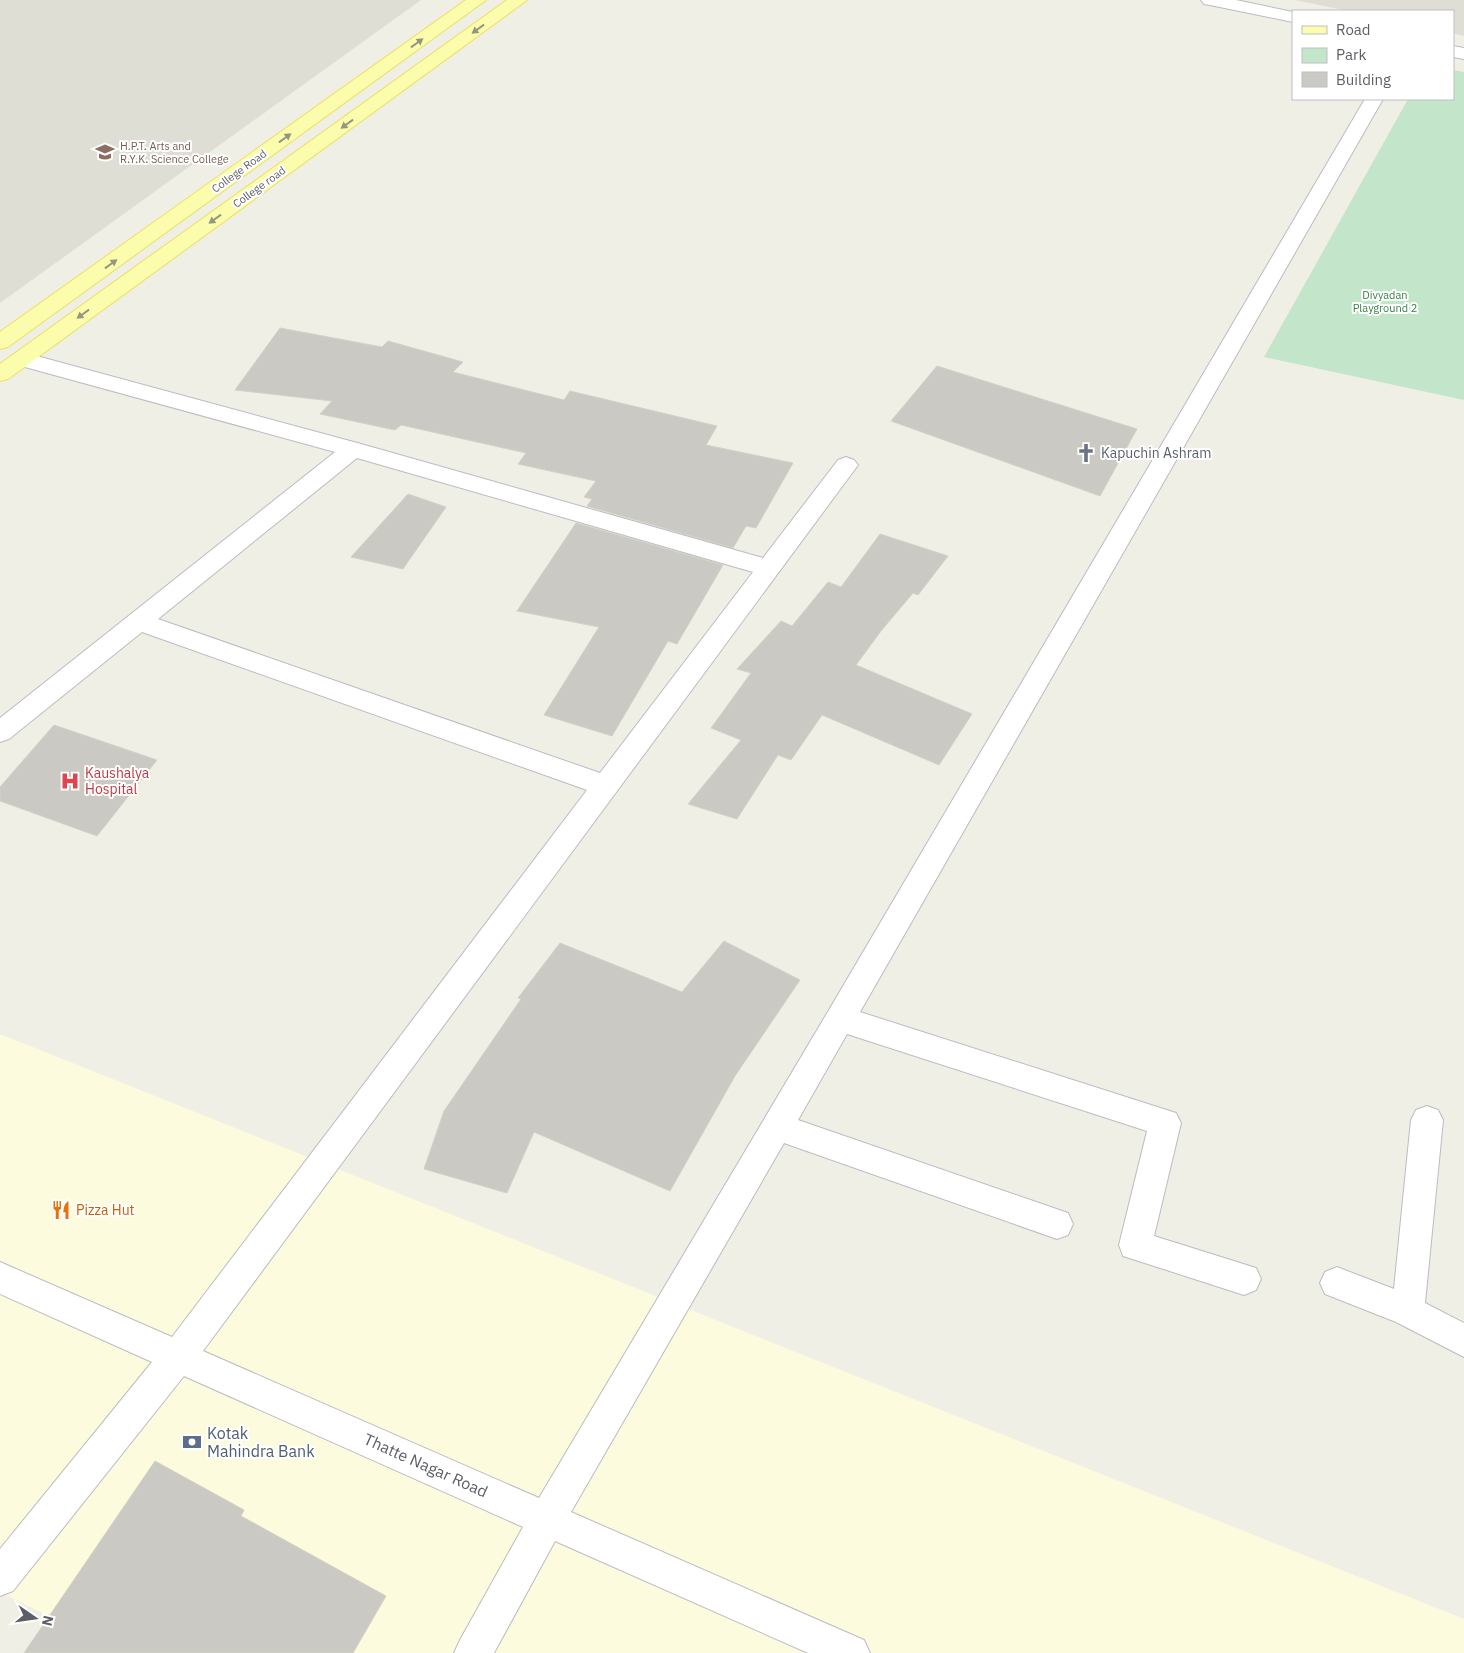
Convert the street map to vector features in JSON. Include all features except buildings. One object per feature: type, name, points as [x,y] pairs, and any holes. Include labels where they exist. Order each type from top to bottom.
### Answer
[{"type":"main road","name":"College Road","points":[[0,342],[477,0]]},
{"type":"main road","name":"College road","points":[[0,374],[518,0]]},
{"type":"street","points":[[1210,0],[1292,18]]},
{"type":"street","points":[[473,1653],[548,1519],[778,1127],[1373,100]]},
{"type":"street","points":[[22,359],[353,449],[770,568]]},
{"type":"street","points":[[0,732],[353,449]]},
{"type":"street","points":[[0,1578],[178,1357],[846,465]]},
{"type":"street","points":[[138,621],[606,786]]},
{"type":"street","points":[[840,1019],[1165,1123],[1135,1245],[1244,1280]]},
{"type":"street","points":[[1408,1311],[1427,1120]]},
{"type":"street","points":[[778,1127],[1057,1224]]},
{"type":"street","name":"Thatte Nagar Road","points":[[0,1278],[851,1653]]},
{"type":"street","points":[[1337,1283],[1408,1311],[1464,1340]]},
{"type":"shaded area","name":"H.P.T. Arts and R.Y.K. Science College","points":[[0,0],[421,0],[0,303]]},
{"type":"shaded area","points":[[1295,0],[1464,0],[1464,36],[1454,33],[1454,10],[1343,10]]},
{"type":"shaded area","points":[[0,1034],[1464,1619],[1464,1653],[124,1653],[0,1592]]},
{"type":"green space","name":"Divyadan Playground 2","points":[[1454,70],[1464,72],[1464,400],[1264,357],[1407,100],[1454,100]]},
{"type":"place","name":"H.P.T. Arts and R.Y.K. Science College","points":[[105,152]]},
{"type":"place","name":"Kapuchin Ashram","points":[[1086,453]]},
{"type":"place","name":"Kaushalya Hospital","points":[[70,781]]},
{"type":"place","name":"Pizza Hut","points":[[61,1210]]},
{"type":"place","name":"Kotak Mahindra Bank","points":[[192,1442]]}]
